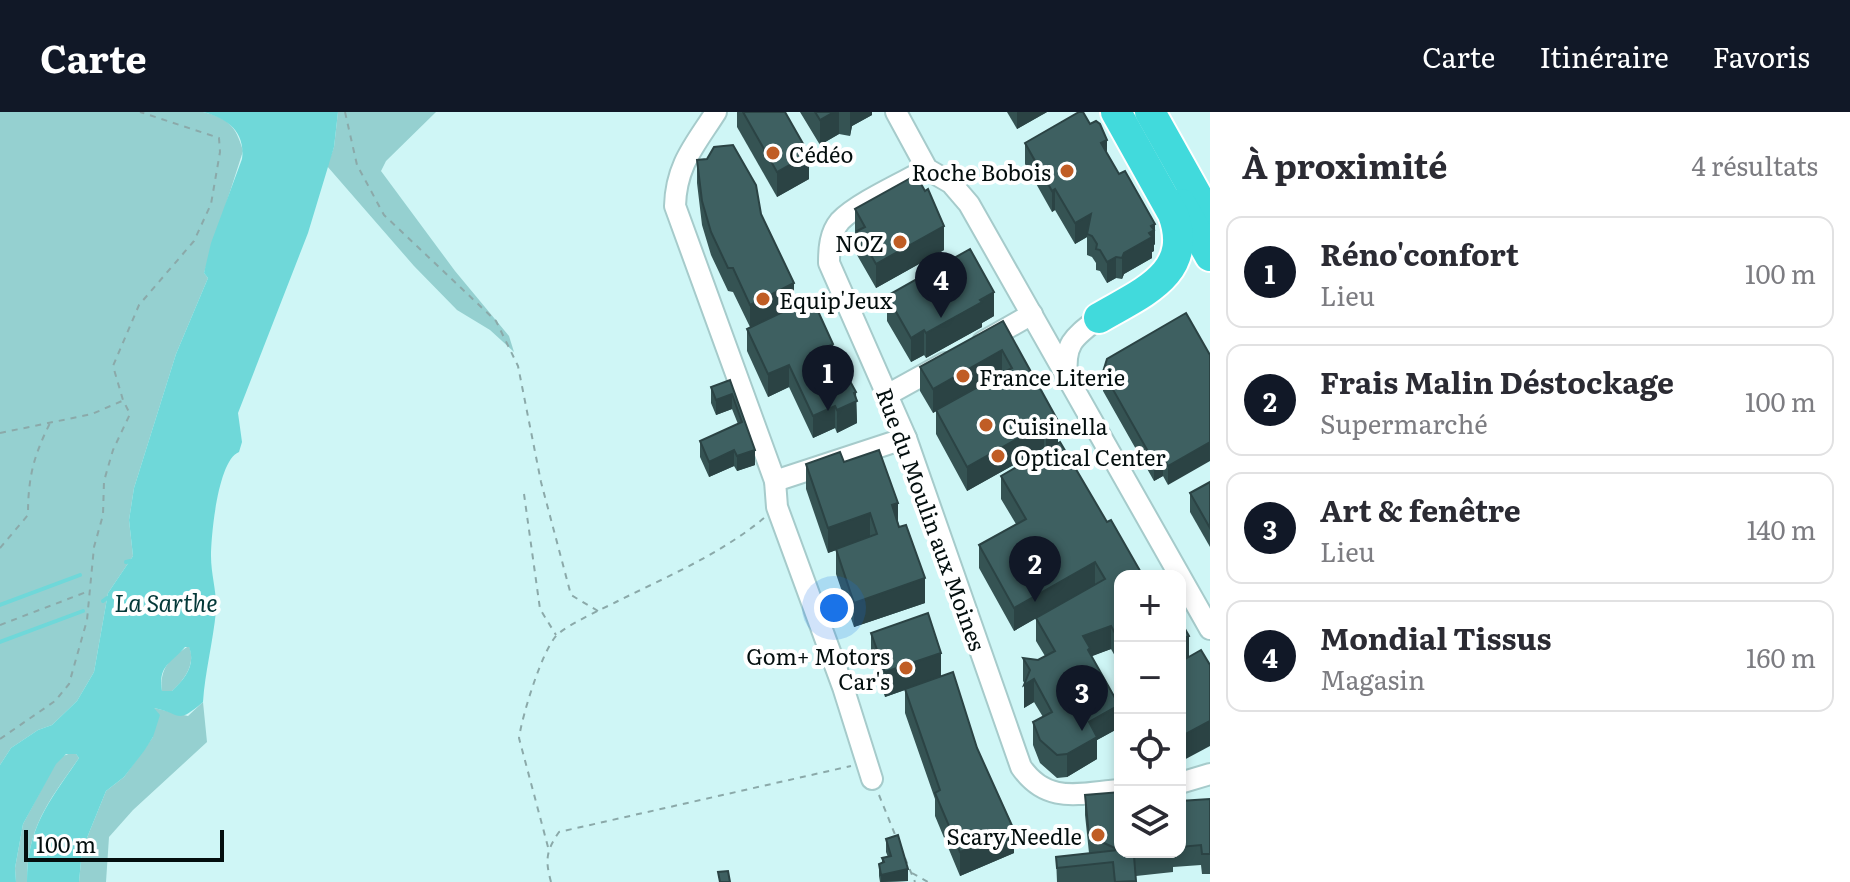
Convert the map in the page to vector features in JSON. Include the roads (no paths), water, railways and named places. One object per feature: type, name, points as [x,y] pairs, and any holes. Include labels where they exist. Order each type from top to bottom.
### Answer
[{"type":"highway","points":[[1099,318],[1163,278],[1172,265],[1178,246],[1178,230],[1173,214],[1116,112]]},
{"type":"highway","points":[[1128,112],[1210,256]]},
{"type":"highway","points":[[1150,112],[1206,209]]},
{"type":"street","points":[[716,112],[680,168],[675,206],[775,481],[777,507],[839,673],[870,771]]},
{"type":"street","points":[[896,112],[927,169],[961,192],[1210,629]]},
{"type":"street","name":"Rue du Moulin aux Moines","points":[[927,169],[840,222],[829,248],[829,263],[906,438],[1021,767],[1029,779],[1055,794],[1114,790]]},
{"type":"street","points":[[1034,318],[1063,331],[1099,318]]},
{"type":"street","points":[[887,395],[1034,318]]},
{"type":"street","points":[[1067,376],[1065,358],[1070,343],[1099,318]]},
{"type":"street","points":[[775,481],[906,438]]},
{"type":"street","points":[[1186,781],[1210,774]]},
{"type":"water","name":"La Sarthe","points":[[203,112],[338,112],[334,147],[308,233],[238,413],[242,442],[239,452],[226,469],[217,499],[211,556],[216,611],[203,702],[183,716],[154,708],[160,715],[153,737],[124,777],[106,791],[82,850],[79,882],[27,882],[36,829],[50,801],[79,758],[76,754],[66,754],[56,764],[23,824],[15,868],[16,882],[0,882],[0,765],[11,748],[38,730],[52,725],[77,701],[94,672],[108,593],[133,556],[129,520],[134,488],[176,354],[208,278],[204,273],[211,243],[242,159],[241,141],[233,127]],"holes":[[[185,647],[189,647],[191,660],[185,677],[172,691],[162,691],[161,682],[166,666]]]},
{"type":"waterway","points":[[126,562],[130,561]]},
{"type":"waterway","points":[[0,605],[80,575]]},
{"type":"waterway","points":[[103,601],[107,598]]},
{"type":"waterway","points":[[0,642],[83,611]]},
{"type":"place","name":"Cédéo","points":[[773,153]]},
{"type":"place","name":"Roche Bobois","points":[[1067,171]]},
{"type":"place","name":"NOZ","points":[[900,242]]},
{"type":"place","name":"Equip'Jeux","points":[[763,299]]},
{"type":"place","name":"Mondial Tissus","points":[[941,318]]},
{"type":"place","name":"France Literie","points":[[963,376]]},
{"type":"place","name":"Réno'confort","points":[[828,411]]},
{"type":"place","name":"Cuisinella","points":[[986,425]]},
{"type":"place","name":"Optical Center","points":[[998,456]]},
{"type":"place","name":"Frais Malin Déstockage","points":[[1035,602]]},
{"type":"place","name":"Gom+ Motors Car's","points":[[906,668]]},
{"type":"place","name":"Art & fenêtre","points":[[1082,731]]},
{"type":"place","name":"Scary Needle","points":[[1098,835]]}]
